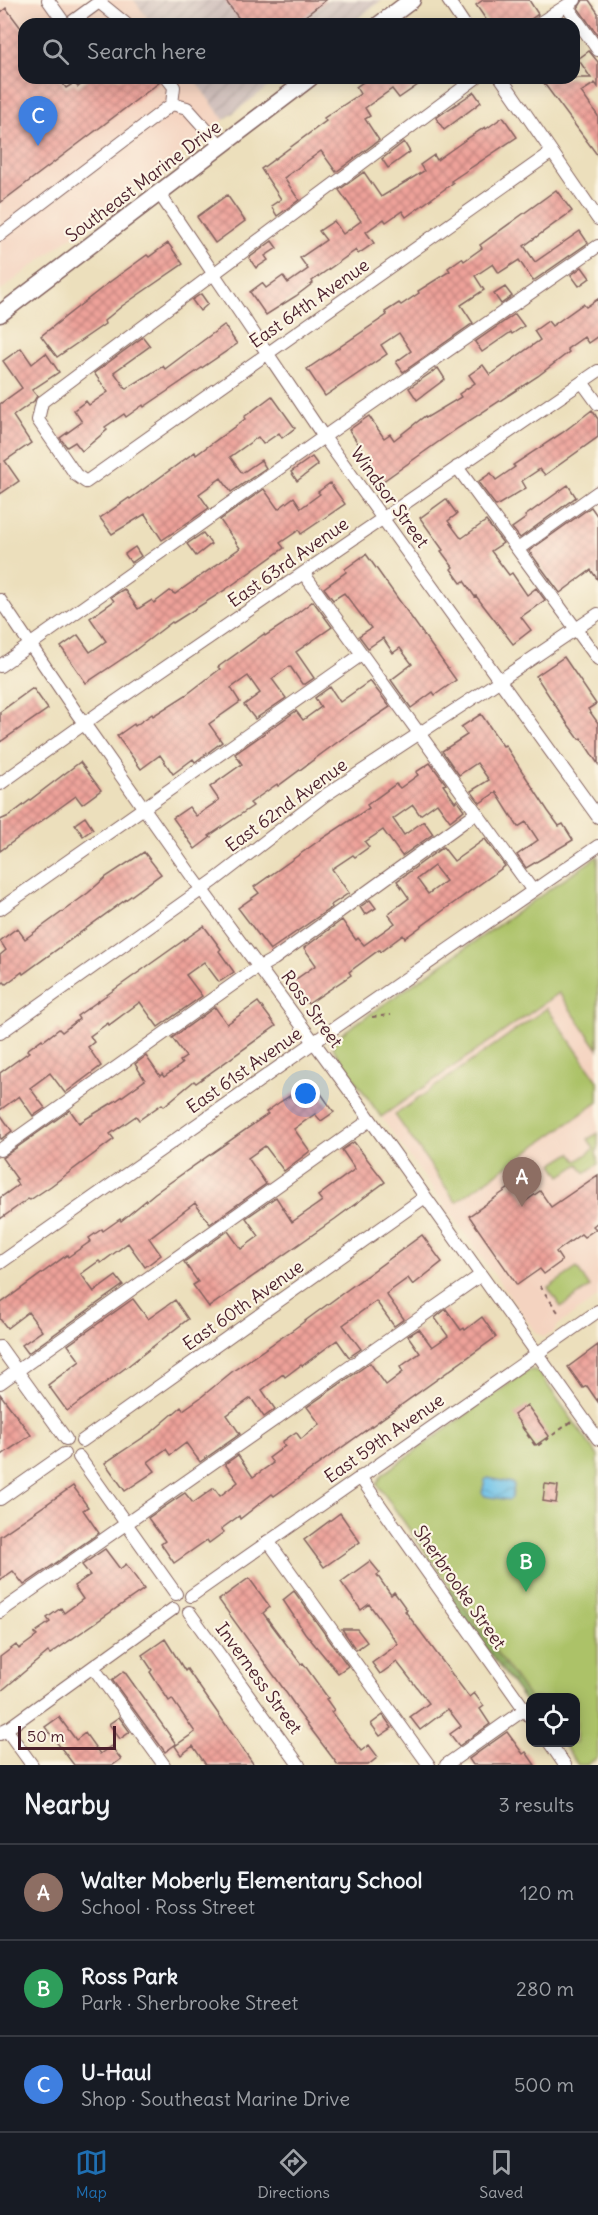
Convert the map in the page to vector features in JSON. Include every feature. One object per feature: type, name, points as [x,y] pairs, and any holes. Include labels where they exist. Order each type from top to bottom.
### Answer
[{"type":"main road","points":[[388,18],[412,0]]},
{"type":"main road","name":"Southeast Marine Drive","points":[[0,314],[302,84]]},
{"type":"street","points":[[48,0],[62,18]]},
{"type":"street","points":[[448,0],[460,18]]},
{"type":"street","points":[[76,18],[99,2],[119,18]]},
{"type":"street","points":[[547,18],[571,3],[580,18]]},
{"type":"street","points":[[580,19],[598,50]]},
{"type":"street","points":[[0,235],[171,104],[174,87],[172,84]]},
{"type":"street","points":[[213,273],[468,84]]},
{"type":"street","points":[[505,84],[598,219]]},
{"type":"street","points":[[171,104],[187,108],[202,122],[220,146]]},
{"type":"street","name":"East 64th Avenue","points":[[213,273],[42,402],[38,420],[76,475],[86,482],[552,152]]},
{"type":"street","name":"Windsor Street","points":[[159,193],[324,437],[598,817]]},
{"type":"street","points":[[0,666],[598,246]]},
{"type":"street","name":"East 63rd Avenue","points":[[0,784],[84,723],[598,371]]},
{"type":"street","points":[[582,382],[598,404]]},
{"type":"street","points":[[457,467],[598,659]]},
{"type":"street","points":[[518,549],[598,492]]},
{"type":"street","points":[[304,574],[533,891]]},
{"type":"street","name":"Ross Street","points":[[0,600],[202,890],[260,967],[581,1415],[594,1425],[598,1439]]},
{"type":"street","name":"East 62nd Avenue","points":[[0,1033],[202,890],[324,796],[598,614]]},
{"type":"street","points":[[0,909],[361,655]]},
{"type":"street","points":[[0,1150],[476,813]]},
{"type":"street","name":"East 61st Avenue","points":[[0,1263],[598,846]]},
{"type":"street","points":[[0,1383],[370,1120]]},
{"type":"street","name":"East 60th Avenue","points":[[82,1441],[425,1197]]},
{"type":"street","points":[[0,1612],[481,1275]]},
{"type":"street","name":"East 59th Avenue","points":[[191,1596],[598,1311]]},
{"type":"street","points":[[0,1347],[66,1438]]},
{"type":"street","points":[[76,1437],[82,1441],[84,1448],[79,1457],[72,1459],[64,1454],[62,1447],[66,1438],[76,1437]]},
{"type":"street","points":[[0,1499],[64,1454]]},
{"type":"street","points":[[79,1457],[176,1594]]},
{"type":"street","name":"Sherbrooke Street","points":[[360,1477],[526,1710]]},
{"type":"street","points":[[268,1541],[429,1765]]},
{"type":"street","points":[[186,1592],[191,1596],[194,1603],[189,1612],[179,1613],[174,1609],[172,1599],[176,1594],[186,1592]]},
{"type":"street","points":[[32,1765],[3,1731],[174,1609]]},
{"type":"street","name":"Inverness Street","points":[[189,1612],[299,1765]]},
{"type":"street","points":[[93,1667],[164,1765]]},
{"type":"street","points":[[446,1765],[526,1714]]},
{"type":"street","points":[[552,1747],[565,1765]]},
{"type":"path","points":[[372,1017],[391,1015]]},
{"type":"path","points":[[540,1286],[560,1315]]},
{"type":"path","points":[[522,1427],[536,1447],[581,1415]]},
{"type":"shaded area","points":[[0,0],[134,0],[148,18],[18,18],[18,84],[197,84],[224,120],[0,291]]},
{"type":"shaded area","points":[[134,0],[382,0],[358,18],[148,18]]},
{"type":"shaded area","points":[[197,84],[272,84],[224,120]]},
{"type":"shaded area","points":[[559,992],[598,1049],[598,1297],[558,1325],[553,1333],[544,1337],[535,1332],[381,1117]]},
{"type":"green space","points":[[598,856],[598,1049],[559,993],[381,1117],[334,1050],[334,1039]]},
{"type":"green space","points":[[547,1008],[598,1081],[598,1102],[456,1202],[395,1115]]},
{"type":"green space","points":[[598,1133],[598,1150],[596,1151],[598,1164],[585,1173],[579,1164],[561,1176],[553,1164],[571,1153],[577,1161],[594,1149],[588,1139]]},
{"type":"green space","points":[[577,1268],[590,1287],[561,1307],[548,1288]]},
{"type":"green space","points":[[534,1370],[539,1373],[598,1456],[598,1757],[587,1765],[578,1765],[565,1747],[580,1747],[580,1693],[526,1693],[377,1484],[382,1475],[527,1371]]},
{"type":"green space","points":[[455,1586],[527,1693],[526,1703],[446,1594],[448,1589]]},
{"type":"water","points":[[488,1478],[512,1483],[514,1486],[512,1498],[509,1500],[485,1496],[482,1493],[485,1480]]},
{"type":"building","points":[[225,0],[326,0],[303,18],[238,18]]},
{"type":"building","points":[[483,0],[529,0],[538,14],[532,18],[485,18],[476,5]]},
{"type":"building","points":[[583,0],[589,0],[598,13],[598,36],[578,8]]},
{"type":"building","points":[[6,8],[18,24],[18,84],[63,84],[66,88],[72,84],[78,87],[82,84],[157,84],[0,203],[0,13]]},
{"type":"building","points":[[589,51],[598,62],[598,87],[595,83],[581,92],[598,116],[598,156],[544,84],[580,84],[580,78],[591,78],[580,62],[580,58]]},
{"type":"building","points":[[360,84],[419,84],[399,98],[392,89],[365,108],[370,116],[365,119],[379,140],[336,172],[321,151],[284,178],[299,200],[277,216],[271,206],[281,199],[261,169],[326,121],[324,118],[360,94],[356,87]]},
{"type":"building","points":[[474,92],[481,102],[444,130],[436,118]]},
{"type":"building","points":[[503,117],[517,137],[451,181],[453,183],[406,217],[402,211],[386,222],[384,219],[366,232],[374,243],[358,254],[356,250],[312,281],[313,283],[296,296],[266,315],[250,292],[262,283],[266,288],[283,276],[288,283],[308,269],[300,258],[326,240],[319,231],[334,221],[343,234],[361,221],[339,190],[364,172],[381,197],[424,171],[420,165],[434,155],[437,160]]},
{"type":"building","points":[[404,142],[410,152],[388,168],[382,159]]},
{"type":"building","points":[[556,190],[572,211],[524,246],[535,262],[580,231],[588,243],[533,281],[519,260],[499,273],[493,264],[475,276],[484,290],[461,305],[473,323],[403,372],[396,362],[411,351],[399,333],[381,345],[387,354],[325,396],[307,369],[387,315],[385,312],[399,303],[401,305],[419,293],[418,291],[450,271],[448,268],[462,258],[464,261],[482,248],[480,245]]},
{"type":"building","points":[[227,195],[245,221],[215,243],[197,217]]},
{"type":"building","points":[[272,241],[277,248],[265,256],[268,260],[256,268],[249,258]]},
{"type":"building","points":[[168,243],[183,264],[122,306],[104,321],[105,324],[57,357],[41,336],[111,281]]},
{"type":"building","points":[[582,267],[590,278],[579,286],[571,275]]},
{"type":"building","points":[[505,287],[512,296],[501,304],[494,294]]},
{"type":"building","points":[[201,294],[208,304],[200,311],[192,300]]},
{"type":"building","points":[[598,299],[598,336],[588,343],[584,337],[567,349],[569,352],[538,376],[458,428],[379,484],[363,461],[368,458],[349,430],[369,416],[384,438],[390,434],[394,440],[425,416],[426,418],[461,397],[459,394],[475,383],[469,375],[483,365],[490,375],[540,340],[534,331],[548,321],[552,326],[583,304],[586,307]]},
{"type":"building","points":[[515,314],[524,326],[482,352],[475,342]]},
{"type":"building","points":[[224,325],[237,344],[144,407],[143,405],[126,417],[124,414],[105,427],[107,430],[82,451],[75,442],[67,447],[60,438],[82,422],[74,410],[86,401],[89,405],[108,392],[94,373],[143,337],[150,346],[114,372],[126,389],[163,366],[165,369]]},
{"type":"building","points":[[21,348],[32,364],[46,353],[59,372],[32,390],[37,396],[34,401],[13,416],[31,443],[5,461],[19,481],[0,494],[0,404],[22,388],[3,361]]},
{"type":"building","points":[[438,368],[445,379],[417,400],[409,388]]},
{"type":"building","points":[[272,396],[295,428],[282,438],[279,433],[263,444],[258,437],[230,457],[242,473],[261,460],[266,468],[231,492],[221,478],[199,494],[209,508],[162,540],[145,514],[112,534],[100,518],[195,452],[196,455]]},
{"type":"building","points":[[592,410],[598,419],[598,437],[545,475],[540,469],[522,481],[526,488],[496,506],[478,482],[491,473],[496,480],[515,467],[513,465]]},
{"type":"building","points":[[312,457],[318,465],[297,481],[291,472]]},
{"type":"building","points":[[330,483],[345,504],[301,534],[299,530],[280,543],[284,548],[225,590],[172,622],[86,683],[61,647],[78,635],[90,652],[106,641],[90,618],[114,601],[111,597],[124,589],[138,609],[152,600],[154,603],[170,591],[175,594],[240,548],[220,520],[264,489],[278,509],[294,497],[301,508],[320,494],[318,492]]},
{"type":"building","points":[[568,485],[576,497],[520,538],[512,528]]},
{"type":"building","points":[[446,499],[457,514],[448,521],[460,537],[462,538],[486,521],[503,543],[491,551],[509,575],[512,573],[527,595],[536,588],[545,600],[521,617],[531,630],[513,644],[464,581],[461,583],[441,551],[443,550],[420,518]]},
{"type":"building","points":[[591,507],[598,517],[598,580],[591,570],[560,593],[529,551]]},
{"type":"building","points":[[203,533],[211,544],[196,556],[187,544]]},
{"type":"building","points":[[135,547],[141,556],[131,563],[125,554]]},
{"type":"building","points":[[366,554],[456,680],[435,695],[433,692],[411,708],[391,680],[412,664],[400,648],[393,653],[383,638],[368,648],[359,636],[371,628],[344,593],[333,600],[324,588]]},
{"type":"building","points":[[313,601],[332,627],[296,652],[314,678],[302,684],[290,666],[272,679],[286,698],[255,719],[244,705],[260,693],[248,676],[231,688],[240,702],[209,724],[222,742],[195,762],[193,759],[173,774],[160,755],[141,769],[117,736],[186,695],[220,669],[218,667],[264,634],[265,636],[282,625]]},
{"type":"building","points":[[564,657],[596,704],[588,709],[598,723],[598,764],[536,676]]},
{"type":"building","points":[[370,681],[390,707],[278,786],[277,784],[250,803],[253,806],[209,836],[211,837],[195,849],[173,818],[189,807],[196,816],[219,800],[210,787],[242,764],[235,754],[296,711],[303,720],[321,707],[315,698],[330,687],[340,702]]},
{"type":"building","points":[[33,688],[48,709],[0,742],[0,712]]},
{"type":"building","points":[[481,714],[503,746],[505,745],[548,811],[559,826],[563,824],[573,840],[526,868],[517,855],[538,840],[526,822],[518,827],[496,792],[480,803],[471,791],[489,780],[477,763],[459,775],[442,751],[467,735],[461,727]]},
{"type":"building","points":[[80,762],[101,790],[82,804],[76,796],[0,851],[0,820],[9,816]]},
{"type":"building","points":[[430,763],[446,784],[443,785],[455,802],[457,800],[464,810],[450,821],[437,803],[420,815],[413,805],[393,819],[404,835],[424,821],[433,834],[402,856],[383,830],[365,842],[369,847],[332,869],[349,893],[270,950],[238,908],[259,893],[254,887],[369,808],[367,805],[396,784],[400,788],[418,775],[416,772]]},
{"type":"building","points":[[85,817],[93,829],[83,836],[75,824]]},
{"type":"building","points":[[485,839],[505,866],[405,938],[403,935],[380,952],[379,950],[349,972],[351,975],[308,1004],[292,982],[316,965],[304,948],[342,920],[356,940],[358,938],[364,945],[395,923],[388,914],[409,898],[397,881],[443,847],[454,861]],"holes":[[[434,866],[446,881],[428,894],[417,879]]]},
{"type":"building","points":[[144,852],[161,874],[23,974],[22,972],[6,984],[4,982],[0,985],[0,955],[6,950],[0,941],[17,928],[25,939],[106,877]]},
{"type":"building","points":[[370,900],[376,908],[365,915],[360,907]]},
{"type":"building","points":[[204,926],[234,972],[219,982],[204,962],[186,975],[202,996],[158,1027],[140,1002],[90,1036],[94,1042],[88,1047],[101,1066],[65,1093],[50,1073],[30,1088],[45,1108],[33,1116],[19,1096],[0,1110],[0,1073],[29,1052],[27,1050],[42,1039],[43,1041],[59,1029],[62,1032],[79,1019],[77,1016]]},
{"type":"building","points":[[258,1002],[276,1026],[196,1083],[194,1081],[164,1106],[162,1104],[139,1120],[136,1116],[110,1134],[114,1139],[51,1186],[0,1219],[0,1198],[18,1185],[15,1180],[17,1179],[2,1158],[70,1110],[79,1123],[117,1100],[145,1080],[135,1064],[146,1056],[160,1076],[162,1074],[164,1077],[182,1064],[180,1061],[186,1057],[172,1038],[215,1007],[227,1024]]},
{"type":"building","points":[[317,1088],[334,1112],[321,1121],[315,1114],[294,1129],[310,1151],[284,1171],[265,1146],[248,1158],[266,1184],[210,1224],[195,1203],[149,1238],[161,1255],[145,1267],[128,1243],[101,1263],[99,1261],[81,1274],[94,1292],[116,1276],[123,1285],[28,1353],[22,1345],[42,1331],[28,1312],[7,1328],[0,1319],[0,1304],[67,1255],[68,1257],[91,1241],[89,1238],[120,1219],[121,1221],[155,1193],[268,1114],[266,1112],[280,1102],[296,1092],[301,1099]]},
{"type":"building","points":[[0,1114],[12,1131],[1,1139],[0,1137]]},
{"type":"building","points":[[354,1142],[385,1182],[209,1307],[193,1285],[198,1282],[184,1262],[228,1231],[241,1249],[259,1236],[246,1218],[276,1197],[292,1222],[322,1201],[318,1196],[355,1169],[342,1150]]},
{"type":"building","points":[[598,1175],[598,1222],[593,1226],[596,1229],[584,1237],[581,1234],[556,1252],[562,1261],[544,1274],[540,1269],[517,1285],[469,1216],[515,1184],[526,1201],[540,1191],[551,1207]]},
{"type":"building","points":[[422,1235],[442,1262],[413,1285],[408,1278],[386,1294],[404,1319],[394,1326],[376,1301],[343,1325],[361,1349],[349,1357],[337,1340],[302,1366],[285,1377],[283,1374],[262,1390],[275,1409],[264,1417],[251,1398],[227,1415],[240,1434],[200,1462],[186,1443],[170,1455],[166,1449],[148,1462],[155,1471],[125,1491],[105,1463],[153,1431],[181,1407],[183,1410],[200,1398],[233,1371]]},
{"type":"building","points":[[133,1299],[148,1319],[175,1300],[188,1319],[67,1411],[48,1385],[80,1361],[68,1345]]},
{"type":"building","points":[[446,1309],[461,1330],[464,1328],[465,1330],[482,1317],[496,1337],[274,1496],[272,1494],[240,1519],[239,1516],[221,1529],[224,1532],[209,1543],[207,1540],[174,1563],[161,1544],[165,1541],[148,1518],[185,1493],[193,1503],[214,1488],[220,1496],[238,1482],[225,1464],[238,1455],[253,1477],[273,1463],[269,1458],[285,1446],[282,1442],[296,1432],[301,1439],[320,1424],[307,1407],[370,1363],[386,1385],[403,1372],[400,1367],[420,1353],[408,1336],[419,1329],[432,1347],[448,1336],[435,1318]]},
{"type":"building","points":[[598,1345],[598,1402],[587,1386],[583,1388],[568,1367]]},
{"type":"building","points":[[0,1394],[31,1435],[0,1456]]},
{"type":"building","points":[[527,1405],[549,1436],[536,1445],[514,1415]]},
{"type":"building","points":[[545,1484],[558,1486],[556,1503],[543,1501]]},
{"type":"building","points":[[73,1486],[88,1507],[83,1510],[99,1533],[24,1585],[13,1571],[0,1580],[0,1536]]},
{"type":"building","points":[[340,1513],[360,1542],[324,1567],[304,1540]]},
{"type":"building","points":[[105,1549],[120,1569],[126,1564],[144,1589],[50,1654],[48,1652],[0,1692],[0,1657],[16,1645],[19,1649],[37,1636],[34,1633],[50,1622],[47,1618],[61,1608],[64,1613],[83,1599],[74,1586],[90,1575],[82,1565]]},
{"type":"building","points":[[370,1561],[380,1573],[377,1575],[391,1595],[394,1592],[407,1610],[405,1611],[469,1697],[474,1693],[484,1706],[480,1709],[490,1724],[459,1746],[450,1734],[461,1726],[448,1709],[420,1730],[410,1717],[429,1703],[397,1662],[380,1674],[372,1663],[398,1644],[369,1604],[361,1610],[341,1582]]},
{"type":"building","points":[[249,1578],[270,1607],[263,1613],[328,1698],[326,1699],[334,1710],[331,1712],[361,1751],[369,1745],[378,1757],[368,1765],[338,1765],[219,1600]]},
{"type":"building","points":[[294,1591],[348,1666],[338,1673],[305,1633],[283,1600]]},
{"type":"building","points":[[342,1629],[357,1629],[367,1642],[356,1650]]},
{"type":"building","points":[[165,1639],[185,1671],[187,1669],[254,1765],[206,1765],[193,1746],[181,1755],[175,1746],[195,1732],[172,1699],[169,1701],[142,1655]]},
{"type":"building","points":[[124,1671],[176,1744],[165,1752],[112,1680]]},
{"type":"building","points":[[383,1715],[392,1728],[380,1736],[371,1724]]},
{"type":"building","points":[[59,1717],[76,1740],[85,1733],[100,1754],[111,1746],[121,1759],[113,1765],[74,1765],[45,1727]]},
{"type":"building","points":[[119,1717],[130,1732],[120,1739],[109,1724]]},
{"type":"building","points":[[507,1732],[523,1754],[526,1752],[535,1765],[473,1765],[469,1759]]},
{"type":"place","name":"U-Haul","points":[[38,146]]},
{"type":"place","name":"Walter Moberly Elementary School","points":[[522,1207]]},
{"type":"place","name":"Ross Park","points":[[526,1592]]}]
